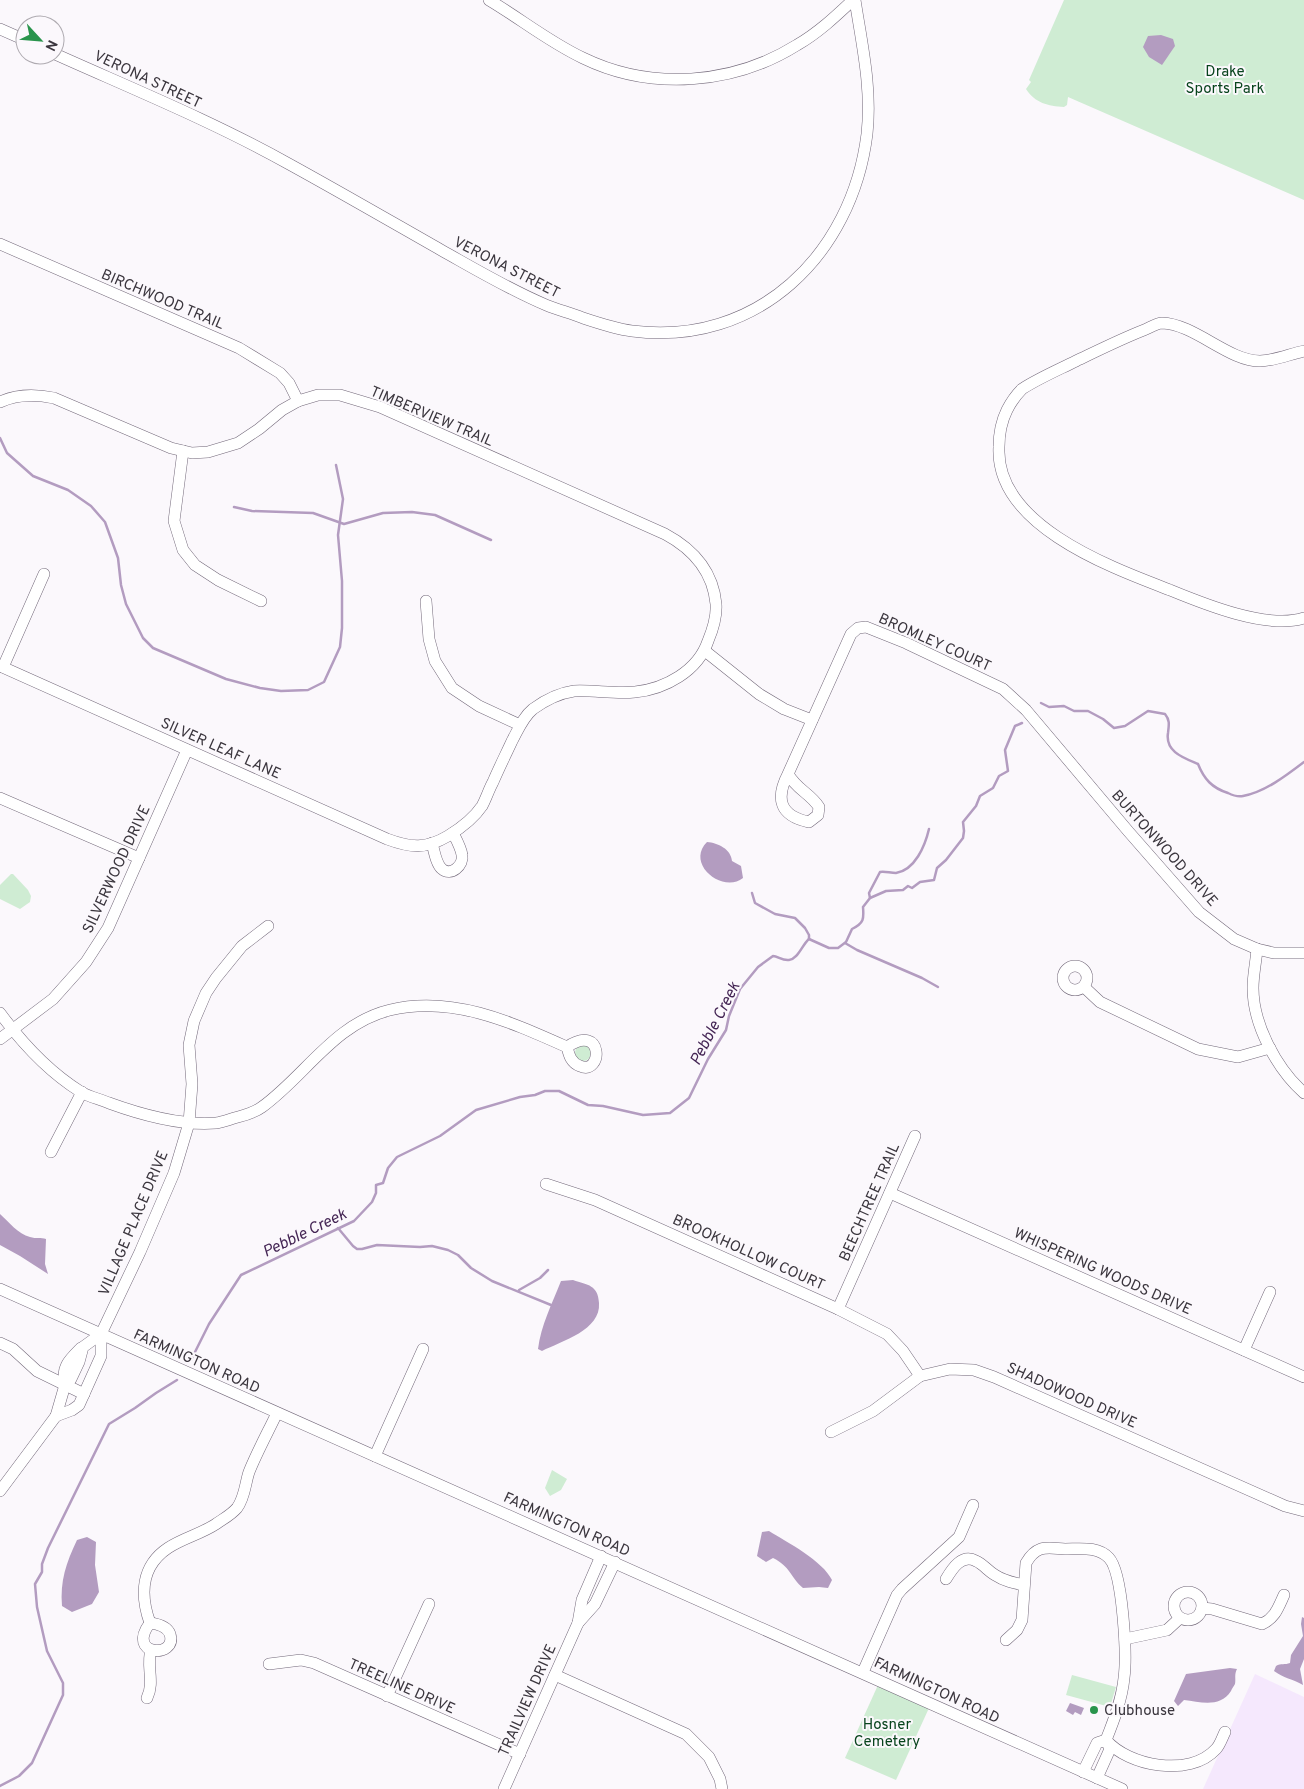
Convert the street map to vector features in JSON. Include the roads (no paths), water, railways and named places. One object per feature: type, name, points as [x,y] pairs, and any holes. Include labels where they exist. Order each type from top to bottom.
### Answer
[{"type":"street","points":[[489,0],[551,42],[585,59],[628,75],[672,80],[728,74],[766,61],[797,45],[826,25],[854,0]]},
{"type":"street","name":"VERONA STREET","points":[[65,59],[213,126],[286,162],[475,270],[545,305],[592,321],[631,331],[680,333],[714,327],[760,307],[803,274],[828,242],[844,212],[859,173],[867,133],[869,93],[864,47],[854,0]]},
{"type":"street","points":[[0,29],[15,36]]},
{"type":"street","name":"BIRCHWOOD TRAIL","points":[[0,244],[239,348],[280,373],[289,383],[298,401]]},
{"type":"street","points":[[1304,351],[1261,361],[1246,359],[1185,329],[1161,323],[1124,337],[1021,390],[1007,411],[999,433],[998,459],[1004,481],[1023,508],[1061,540],[1111,566],[1220,610],[1260,619],[1295,621],[1304,618]]},
{"type":"street","name":"TIMBERVIEW TRAIL","points":[[0,402],[12,396],[37,395],[54,398],[171,448],[192,453],[208,452],[238,442],[259,429],[282,410],[298,401],[318,395],[340,395],[380,407],[635,520],[678,541],[703,566],[715,595],[716,610],[705,651]]},
{"type":"street","points":[[183,451],[174,521],[183,550],[195,566],[218,580],[261,601]]},
{"type":"street","points":[[2,666],[44,574]]},
{"type":"street","points":[[426,601],[430,639],[435,661],[452,688],[479,706],[520,725]]},
{"type":"street","name":"BROMLEY COURT","points":[[788,774],[851,634],[862,627],[906,643],[1003,689],[1031,716]]},
{"type":"street","points":[[705,651],[759,694],[784,709],[812,720]]},
{"type":"street","name":"SILVER LEAF LANE","points":[[2,666],[387,839],[418,847],[438,842],[461,828],[482,806],[520,725],[531,711],[545,701],[572,691],[634,692],[652,689],[684,674],[705,651]]},
{"type":"street","name":"BURTONWOOD DRIVE","points":[[1031,716],[1199,912],[1234,939],[1258,949],[1274,953],[1304,953]]},
{"type":"street","name":"SILVERWOOD DRIVE","points":[[0,1039],[53,999],[86,962],[108,928],[187,750]]},
{"type":"street","points":[[0,798],[139,858]]},
{"type":"street","points":[[432,843],[440,868],[446,871],[455,870],[459,866],[462,855],[453,833]]},
{"type":"street","name":"VILLAGE PLACE DRIVE","points":[[101,1334],[140,1252],[174,1173],[189,1123],[192,1084],[189,1045],[194,1020],[216,978],[242,946],[268,926]]},
{"type":"street","points":[[1258,949],[1253,988],[1258,1016],[1270,1048],[1293,1083],[1304,1093]]},
{"type":"street","points":[[1084,987],[1100,1002],[1198,1049],[1238,1057],[1270,1048]]},
{"type":"street","points":[[0,1013],[13,1030],[54,1072],[82,1092],[130,1110],[189,1123],[217,1122],[245,1115],[260,1108],[291,1083],[330,1043],[344,1032],[368,1018],[390,1010],[430,1006],[475,1010],[524,1028],[567,1047]]},
{"type":"street","points":[[51,1152],[82,1092]]},
{"type":"street","name":"BEECHTREE TRAIL","points":[[838,1309],[915,1136]]},
{"type":"street","name":"BROOKHOLLOW COURT","points":[[546,1184],[595,1200],[838,1309],[887,1334],[903,1351],[920,1376]]},
{"type":"street","name":"WHISPERING WOODS DRIVE","points":[[890,1193],[1304,1377]]},
{"type":"street","name":"FARMINGTON ROAD","points":[[0,1289],[1122,1789]]},
{"type":"street","points":[[1244,1350],[1270,1292]]},
{"type":"street","points":[[0,1491],[56,1416],[66,1385],[63,1374],[70,1359],[101,1334]]},
{"type":"street","points":[[56,1416],[79,1405],[101,1356],[101,1334]]},
{"type":"street","points":[[0,1343],[13,1349],[37,1371],[84,1394]]},
{"type":"street","points":[[375,1456],[423,1349]]},
{"type":"street","name":"SHADOWOOD DRIVE","points":[[831,1432],[872,1411],[920,1376],[950,1369],[974,1370],[1269,1499],[1304,1511]]},
{"type":"street","points":[[150,1622],[164,1626],[169,1633],[170,1642],[160,1651],[148,1648],[144,1640],[145,1632],[150,1622],[145,1607],[145,1579],[151,1565],[167,1549],[208,1529],[235,1509],[243,1496],[250,1471],[276,1413]]},
{"type":"street","points":[[863,1672],[897,1595],[959,1536],[973,1505]]},
{"type":"street","points":[[1006,1640],[1017,1630],[1022,1620],[1026,1563],[1030,1556],[1038,1549],[1087,1548],[1102,1552],[1109,1558],[1116,1569],[1125,1638],[1124,1678],[1119,1703],[1106,1740],[1110,1749],[1097,1778]]},
{"type":"street","name":"TRAILVIEW DRIVE","points":[[504,1789],[578,1624],[582,1600],[601,1556]]},
{"type":"street","points":[[946,1579],[956,1564],[968,1559],[975,1560],[994,1575],[1004,1580],[1024,1585]]},
{"type":"street","name":"TRAILVIEW DRIVE","points":[[578,1624],[595,1604],[615,1562]]},
{"type":"street","points":[[1188,1591],[1197,1595],[1202,1603],[1202,1608],[1194,1619],[1180,1618],[1174,1610],[1174,1601],[1179,1594],[1188,1591]]},
{"type":"street","points":[[1202,1608],[1212,1609],[1262,1624],[1274,1616],[1284,1595]]},
{"type":"street","points":[[387,1696],[429,1604]]},
{"type":"street","points":[[1125,1638],[1167,1630],[1180,1618]]},
{"type":"street","points":[[147,1698],[151,1684],[151,1650]]},
{"type":"street","name":"TREELINE DRIVE","points":[[269,1664],[301,1660],[314,1663],[520,1754]]},
{"type":"street","points":[[555,1675],[686,1734],[710,1757],[720,1779],[722,1789]]},
{"type":"street","points":[[1106,1740],[1113,1749],[1144,1762],[1169,1766],[1192,1763],[1212,1753],[1217,1749],[1225,1732]]},
{"type":"street","points":[[1083,1772],[1097,1743],[1106,1740]]},
{"type":"waterway","points":[[0,438],[7,453],[33,476],[68,490],[91,506],[105,522],[118,558],[121,585],[126,604],[143,638],[153,648],[226,679],[260,688],[281,691],[308,690],[324,682],[340,647],[342,581],[338,535],[343,499],[336,465]]},
{"type":"waterway","points":[[234,507],[252,511],[313,513],[344,524],[383,513],[412,512],[435,515],[491,540]]},
{"type":"waterway","name":"Pebble Creek","points":[[1041,703],[1049,707],[1064,706],[1074,711],[1088,711],[1103,719],[1114,728],[1125,726],[1148,711],[1165,714],[1169,723],[1168,740],[1172,750],[1198,764],[1203,774],[1213,786],[1235,796],[1259,791],[1304,762]]},
{"type":"waterway","name":"Pebble Creek","points":[[809,939],[829,948],[838,948],[846,942],[852,929],[861,923],[863,907],[870,898],[886,891],[903,890],[908,886],[912,888],[920,882],[934,880],[937,868],[946,860],[963,838],[963,822],[976,806],[980,796],[993,788],[999,776],[1008,771],[1005,750],[1015,726],[1022,723]]},
{"type":"waterway","points":[[870,898],[869,893],[880,872],[896,873],[903,871],[914,862],[922,850],[929,829]]},
{"type":"waterway","points":[[752,893],[755,903],[775,914],[795,918],[805,928],[809,939]]},
{"type":"waterway","name":"Pebble Creek","points":[[191,1360],[209,1324],[241,1275],[354,1221],[372,1202],[376,1193],[376,1185],[383,1183],[388,1168],[397,1157],[440,1136],[476,1110],[545,1091],[559,1091],[588,1105],[603,1106],[643,1115],[670,1113],[689,1098],[708,1059],[726,1030],[729,1016],[740,989],[758,967],[773,956],[784,960],[792,959],[809,939]]},
{"type":"waterway","points":[[845,943],[938,987]]},
{"type":"waterway","points":[[338,1228],[357,1249],[377,1245],[432,1246],[448,1250],[458,1255],[471,1268],[492,1281],[551,1305]]},
{"type":"waterway","points":[[519,1290],[540,1278],[548,1270]]},
{"type":"waterway","name":"Pebble Creek","points":[[0,1786],[19,1776],[32,1763],[63,1695],[63,1683],[47,1651],[37,1607],[35,1584],[42,1572],[42,1564],[48,1548],[109,1424],[177,1380]]},
{"type":"place","name":"Clubhouse","points":[[1094,1710]]},
{"type":"park label","name":"Drake Sports Park","points":[[1225,80]]},
{"type":"park label","name":"Hosner Cemetery","points":[[887,1732]]}]
